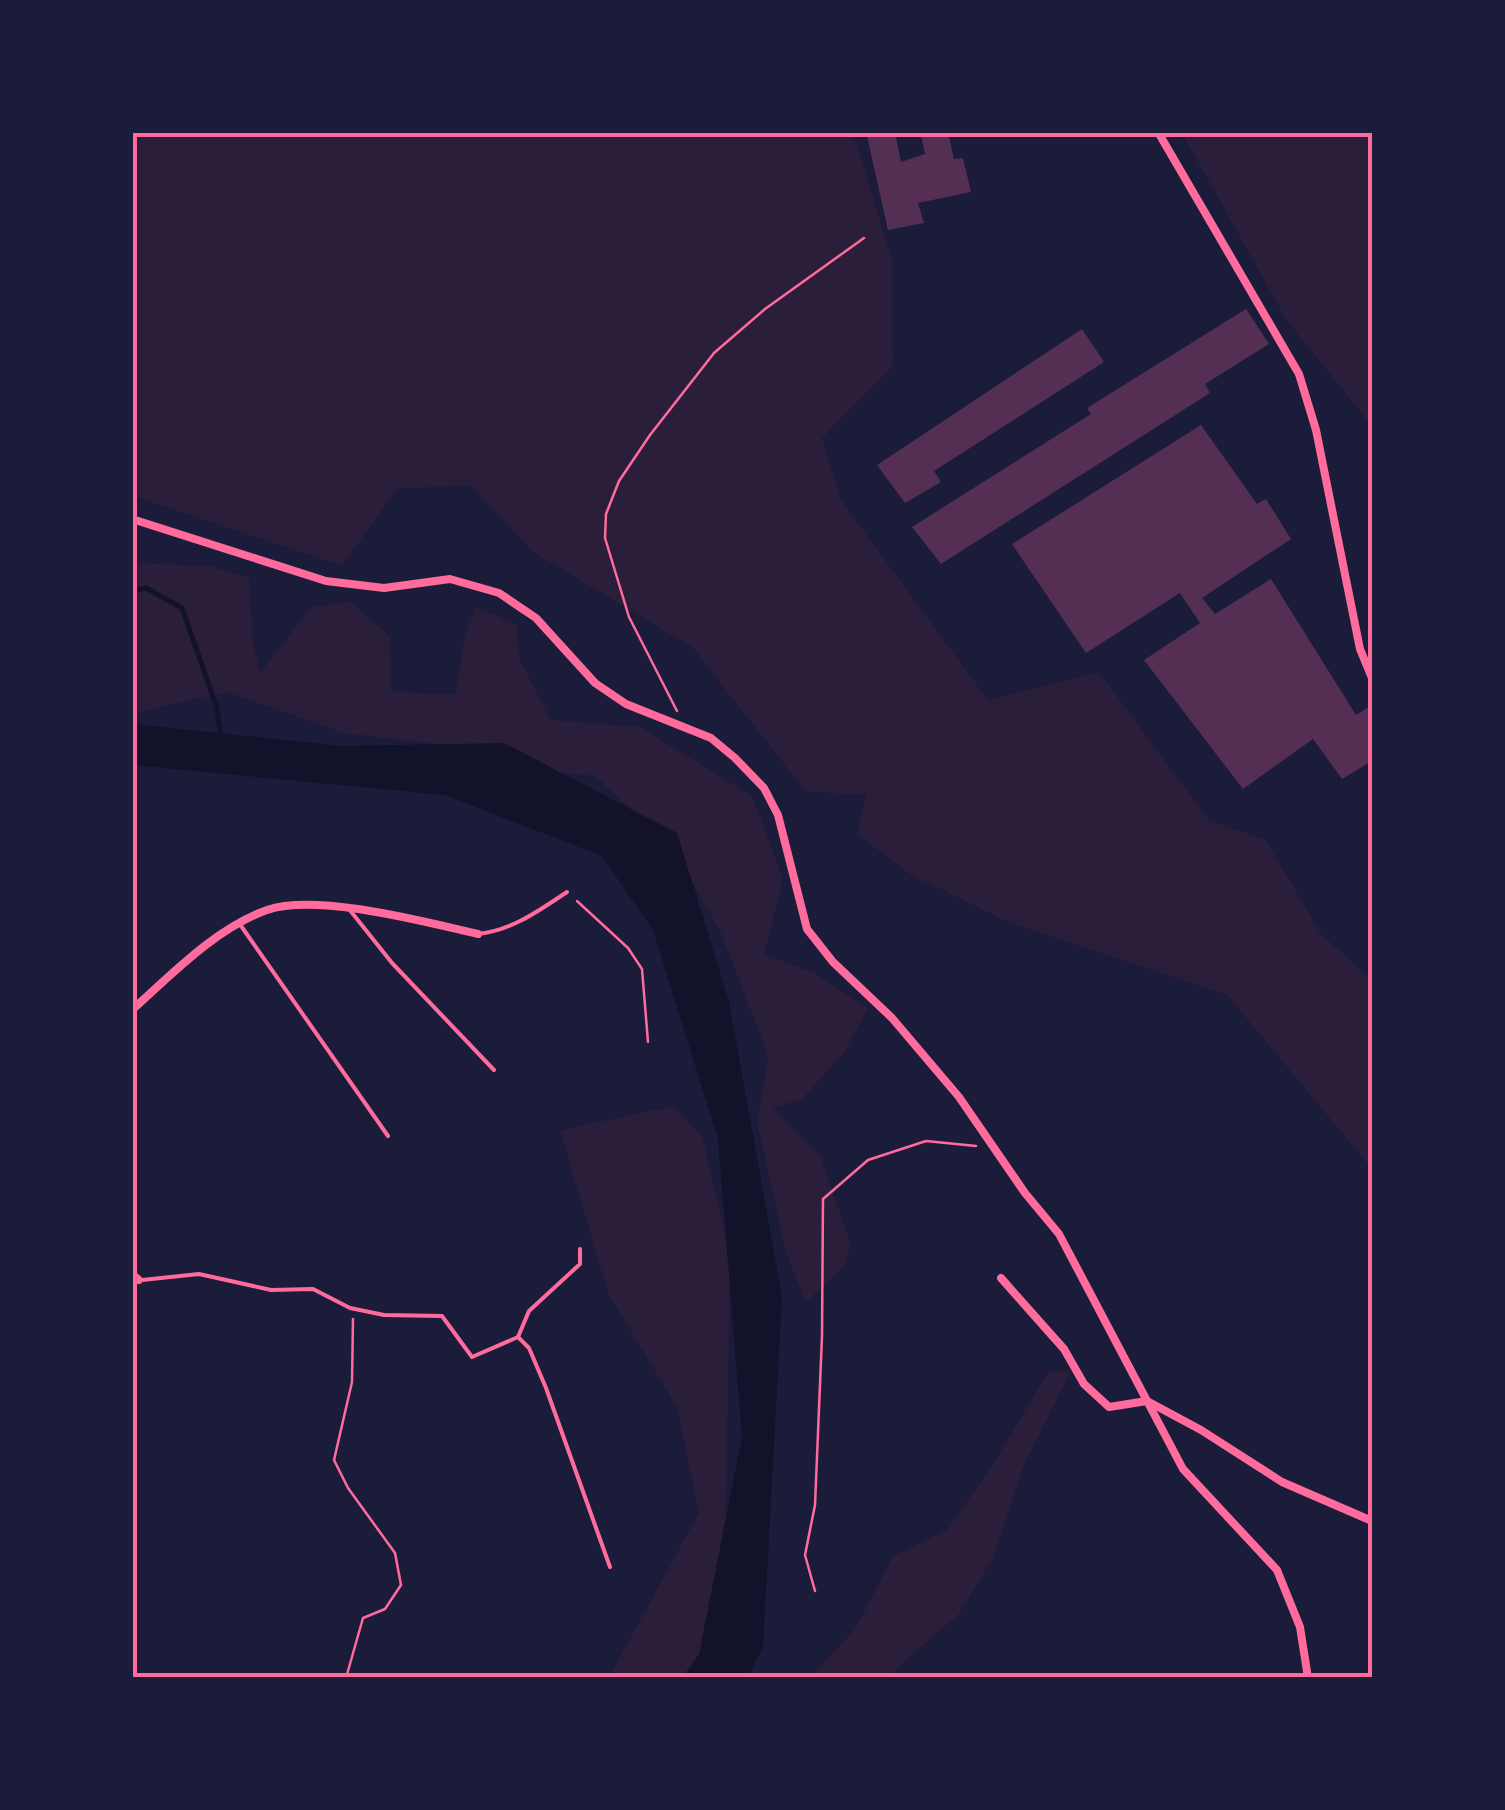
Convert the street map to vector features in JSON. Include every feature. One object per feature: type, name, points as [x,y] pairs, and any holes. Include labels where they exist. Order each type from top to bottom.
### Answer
[{"type":"street","points":[[1158,132],[1299,374],[1316,430],[1360,649],[1372,678]]},
{"type":"street","points":[[132,519],[326,581],[384,588],[450,580],[499,594],[536,618],[595,684],[626,704],[711,738],[764,788],[778,815],[807,929],[833,962],[892,1018],[959,1097],[992,1148],[1059,1234],[1184,1469],[1277,1570],[1300,1627],[1308,1678]]},
{"type":"street","points":[[132,1010],[238,923],[269,909],[296,905],[348,909],[478,934]]},
{"type":"street","points":[[1001,1278],[1064,1349],[1084,1384],[1110,1406],[1147,1401],[1282,1482],[1372,1521]]},
{"type":"lane","points":[[478,934],[500,932],[568,892]]},
{"type":"lane","points":[[348,909],[392,963],[494,1070]]},
{"type":"lane","points":[[238,923],[388,1136]]},
{"type":"lane","points":[[135,1279],[199,1274],[270,1290],[313,1289],[350,1308],[384,1316],[442,1316],[472,1357],[518,1336],[529,1310],[580,1264],[580,1249]]},
{"type":"lane","points":[[518,1336],[528,1348],[546,1388],[610,1567]]},
{"type":"path","points":[[684,725],[629,617],[605,538],[606,514],[619,481],[714,353],[766,309],[864,238]]},
{"type":"path","points":[[568,892],[628,948],[642,969],[648,1042]]},
{"type":"path","points":[[815,1591],[805,1555],[815,1505],[823,1199],[868,1160],[926,1141],[992,1148]]},
{"type":"path","points":[[346,1678],[362,1618],[385,1609],[401,1585],[395,1554],[348,1488],[334,1460],[352,1382],[350,1308]]},
{"type":"shaded area","points":[[133,133],[853,133],[892,260],[893,366],[822,438],[841,500],[988,700],[1099,672],[1209,820],[1266,840],[1321,934],[1372,980],[1372,1169],[1227,995],[1008,922],[910,874],[857,834],[867,794],[806,792],[693,648],[533,552],[470,485],[397,489],[342,566],[133,496]]},
{"type":"shaded area","points":[[1182,133],[1372,133],[1372,426],[1287,321]]},
{"type":"shaded area","points":[[133,563],[210,566],[249,578],[253,643],[260,673],[311,607],[350,602],[390,636],[391,692],[455,694],[464,639],[476,607],[517,625],[519,658],[551,720],[640,727],[752,796],[783,878],[764,954],[814,973],[868,1008],[844,1053],[802,1099],[772,1108],[821,1157],[851,1245],[844,1267],[806,1302],[786,1253],[757,1122],[768,1055],[721,933],[673,848],[595,776],[519,768],[436,744],[344,733],[227,692],[133,713]]},
{"type":"shaded area","points":[[133,724],[343,746],[504,743],[677,833],[729,1002],[782,1297],[763,1646],[748,1677],[683,1677],[699,1654],[742,1437],[718,1139],[653,930],[602,856],[445,795],[133,765]]},
{"type":"shaded area","points":[[674,1106],[703,1139],[730,1257],[725,1567],[708,1677],[609,1677],[699,1513],[677,1407],[608,1293],[560,1130]]},
{"type":"shaded area","points":[[1072,1370],[1022,1469],[993,1558],[959,1614],[891,1677],[809,1678],[856,1628],[893,1556],[947,1530],[992,1466],[1048,1372]]},
{"type":"building","points":[[866,132],[895,132],[901,162],[925,154],[920,132],[948,132],[954,159],[963,158],[971,192],[918,203],[924,223],[888,230]]},
{"type":"building","points":[[1246,309],[1269,344],[1205,384],[1210,393],[941,564],[912,527],[1091,414],[1087,408]]},
{"type":"building","points":[[1082,329],[1104,362],[934,471],[941,482],[905,503],[877,465]]},
{"type":"building","points":[[1201,425],[1257,504],[1266,499],[1291,539],[1202,598],[1215,614],[1271,579],[1356,715],[1372,705],[1372,761],[1342,779],[1313,739],[1243,789],[1144,660],[1200,623],[1180,593],[1086,653],[1012,544]]},
{"type":"waterway","points":[[132,591],[146,588],[182,608],[217,708],[221,738]]}]
